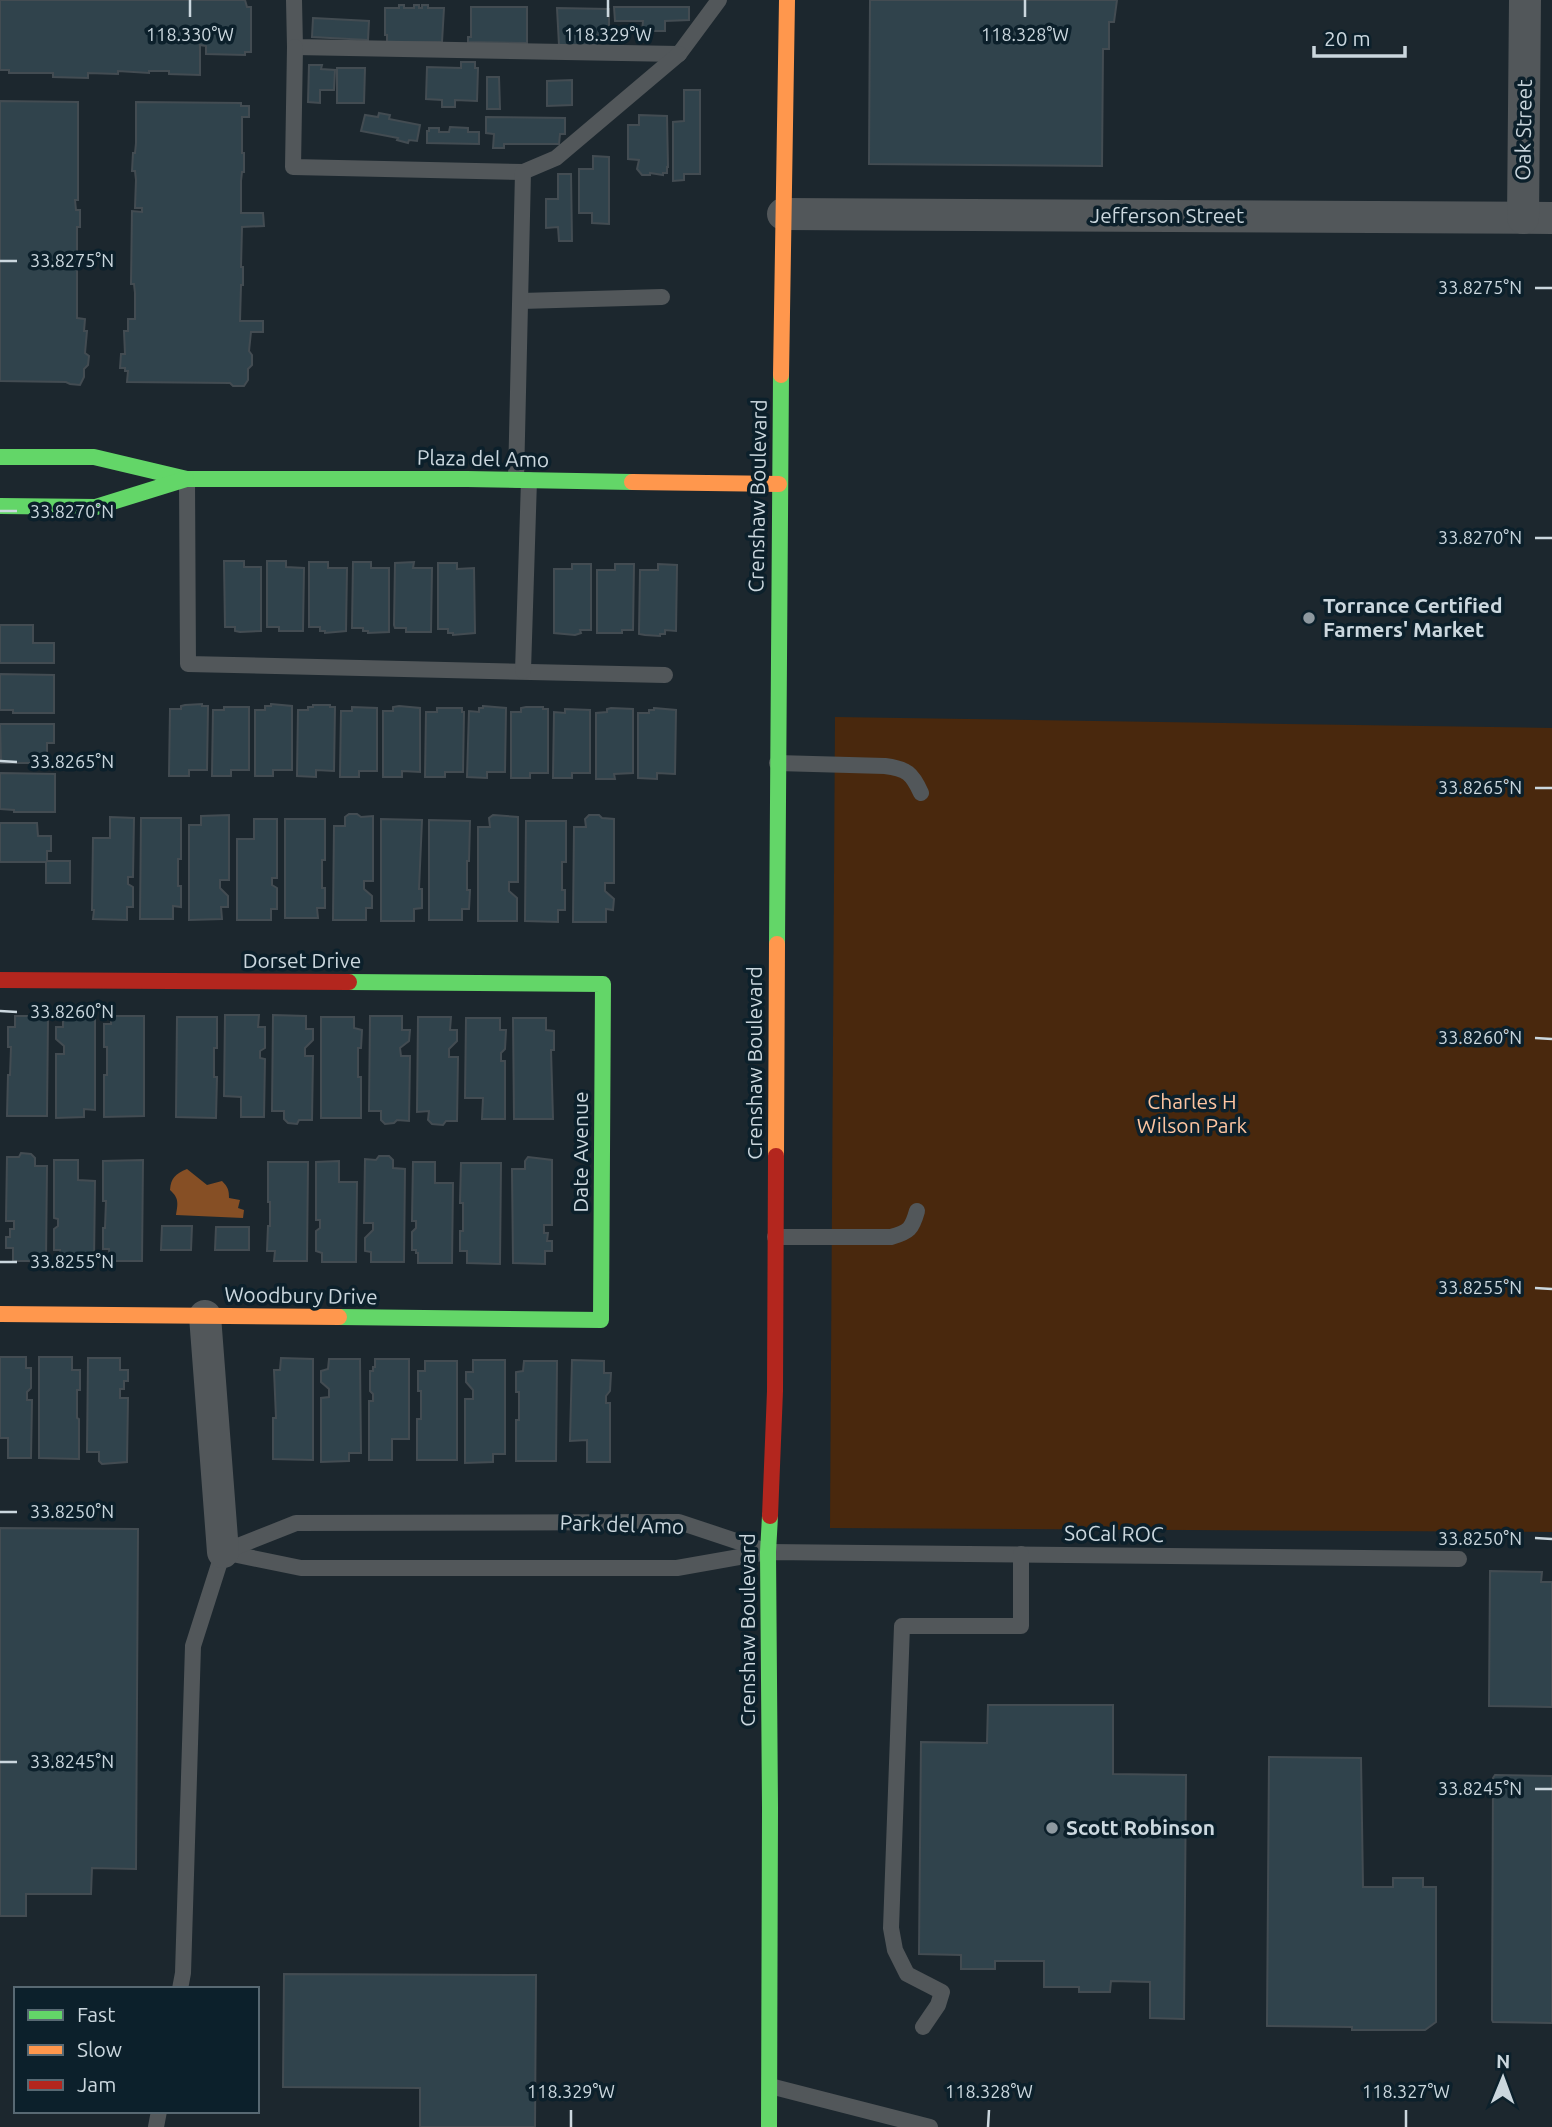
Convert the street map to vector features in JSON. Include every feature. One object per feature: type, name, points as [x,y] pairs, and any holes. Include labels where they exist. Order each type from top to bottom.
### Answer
[{"type":"main road","name":"Crenshaw Boulevard","points":[[769,2127],[768,1552],[775,1391],[779,484],[787,0]]},
{"type":"main road","name":"Plaza del Amo","points":[[0,457],[94,457],[187,479],[779,484]]},
{"type":"main road","name":"Plaza del Amo","points":[[0,506],[96,507],[187,479]]},
{"type":"main road","name":"Dorset Drive","points":[[0,980],[603,984]]},
{"type":"main road","name":"Date Avenue","points":[[601,1320],[603,984]]},
{"type":"main road","name":"Woodbury Drive","points":[[0,1314],[601,1320]]},
{"type":"street","name":"Oak Street","points":[[1525,0],[1537,218]]},
{"type":"street","name":"Jefferson Street","points":[[783,214],[1537,218]]},
{"type":"street","points":[[205,1316],[223,1552]]},
{"type":"lane","points":[[295,0],[293,167],[523,172],[556,158],[679,54],[719,0]]},
{"type":"lane","points":[[295,47],[679,54]]},
{"type":"lane","points":[[523,172],[521,301],[526,527],[523,671]]},
{"type":"lane","points":[[521,301],[662,297]]},
{"type":"lane","points":[[187,479],[188,664],[665,675]]},
{"type":"lane","points":[[777,763],[885,766],[902,769],[914,777],[921,793]]},
{"type":"lane","points":[[775,1237],[891,1237],[906,1233],[914,1223],[917,1211]]},
{"type":"lane","name":"Park del Amo","points":[[223,1552],[296,1523],[680,1522],[768,1552]]},
{"type":"lane","points":[[180,1987],[183,1973],[192,1646],[223,1552]]},
{"type":"lane","name":"Park del Amo","points":[[223,1552],[301,1569],[677,1568],[768,1552]]},
{"type":"lane","name":"SoCal ROC","points":[[768,1552],[1459,1559]]},
{"type":"lane","points":[[923,2027],[938,2005],[942,1992],[907,1974],[895,1950],[891,1928],[902,1626],[1021,1626],[1021,1553]]},
{"type":"lane","points":[[769,2085],[930,2127]]},
{"type":"green space","name":"Charles H Wilson Park","points":[[835,717],[1552,728],[1552,1532],[830,1528]]},
{"type":"shaded area","points":[[187,1169],[207,1185],[222,1181],[228,1189],[229,1198],[240,1200],[238,1208],[244,1210],[243,1218],[176,1215],[177,1201],[170,1190],[174,1177]]},
{"type":"building","points":[[0,0],[245,0],[247,7],[251,7],[251,52],[245,52],[245,55],[206,54],[206,46],[200,45],[200,75],[169,74],[169,71],[118,71],[118,74],[88,73],[88,78],[53,77],[53,73],[9,73],[9,70],[0,70]]},
{"type":"building","points":[[870,0],[1117,0],[1114,22],[1109,22],[1109,49],[1103,49],[1102,166],[869,164]]},
{"type":"building","points":[[399,5],[404,5],[404,8],[419,5],[419,8],[422,8],[422,5],[428,5],[428,8],[444,8],[442,42],[387,42],[385,8],[399,8]]},
{"type":"building","points":[[471,7],[527,7],[527,43],[468,42],[468,37],[471,37]]},
{"type":"building","points":[[614,7],[689,7],[689,20],[665,21],[665,31],[642,31],[643,21],[615,21]]},
{"type":"building","points":[[557,8],[609,9],[609,36],[596,35],[596,45],[559,45]]},
{"type":"building","points":[[313,18],[369,21],[368,40],[312,37]]},
{"type":"building","points":[[461,62],[475,62],[475,68],[478,68],[477,101],[455,100],[455,107],[442,107],[442,100],[426,99],[427,67],[461,68]]},
{"type":"building","points":[[309,65],[322,65],[321,69],[335,70],[334,90],[320,90],[320,103],[308,102]]},
{"type":"building","points":[[337,68],[365,68],[364,103],[337,103]]},
{"type":"building","points":[[487,77],[499,77],[500,109],[487,109]]},
{"type":"building","points":[[572,80],[572,105],[547,106],[547,81]]},
{"type":"building","points":[[684,90],[700,90],[700,174],[684,174],[684,180],[673,181],[673,122],[684,121]]},
{"type":"building","points":[[0,101],[78,102],[78,200],[75,200],[76,210],[80,210],[80,227],[77,227],[77,318],[85,319],[85,353],[89,356],[80,385],[66,382],[0,381]]},
{"type":"building","points":[[136,102],[241,103],[241,106],[249,106],[249,117],[242,117],[244,172],[241,181],[241,213],[263,213],[264,226],[242,227],[243,285],[240,321],[263,321],[263,332],[251,332],[249,351],[252,365],[248,369],[248,380],[244,386],[233,386],[230,383],[127,382],[128,371],[120,368],[121,354],[125,354],[124,331],[128,331],[128,319],[135,319],[134,284],[131,284],[132,211],[142,212],[142,208],[135,208],[136,180],[135,171],[132,171],[136,143]]},
{"type":"building","points":[[379,113],[390,115],[389,119],[420,125],[417,141],[409,140],[408,143],[397,140],[398,138],[361,131],[365,115],[378,117]]},
{"type":"building","points":[[639,115],[667,116],[668,167],[667,173],[663,175],[642,175],[637,169],[639,160],[628,159],[628,125],[639,125]]},
{"type":"building","points":[[486,117],[565,118],[565,134],[560,134],[559,144],[504,144],[504,148],[493,148],[494,134],[486,133]]},
{"type":"building","points":[[450,127],[479,132],[479,144],[427,143],[429,128],[449,132]]},
{"type":"building","points":[[593,156],[609,157],[609,224],[592,223],[592,213],[579,213],[579,169],[593,169]]},
{"type":"building","points":[[558,174],[571,174],[572,241],[559,241],[558,227],[546,228],[546,199],[558,199]]},
{"type":"building","points":[[224,561],[244,561],[244,567],[261,567],[261,631],[240,632],[235,631],[235,627],[225,627]]},
{"type":"building","points":[[267,561],[286,561],[286,567],[304,568],[303,631],[279,631],[279,627],[267,627]]},
{"type":"building","points":[[309,562],[328,562],[328,568],[347,568],[346,631],[325,633],[320,631],[320,627],[309,627]]},
{"type":"building","points":[[353,562],[371,562],[371,568],[389,568],[389,632],[368,633],[363,631],[363,628],[352,628]]},
{"type":"building","points":[[414,562],[413,568],[432,568],[431,632],[406,632],[406,628],[395,628],[394,625],[395,563]]},
{"type":"building","points":[[438,563],[457,563],[457,569],[474,568],[475,633],[453,635],[448,633],[448,629],[438,629]]},
{"type":"building","points":[[572,564],[591,564],[591,630],[580,630],[581,633],[575,635],[554,633],[554,569],[572,569]]},
{"type":"building","points":[[615,564],[634,564],[633,630],[597,633],[597,570],[615,570]]},
{"type":"building","points":[[658,564],[677,565],[676,631],[665,630],[665,634],[660,636],[639,634],[640,570],[658,570]]},
{"type":"building","points":[[0,625],[33,625],[33,643],[54,643],[54,663],[0,663]]},
{"type":"building","points":[[0,674],[54,675],[54,713],[13,713],[13,710],[0,710]]},
{"type":"building","points":[[202,704],[208,706],[207,770],[189,770],[189,776],[169,776],[170,709]]},
{"type":"building","points":[[265,706],[292,706],[292,770],[273,770],[273,776],[255,776],[255,710],[265,710]]},
{"type":"building","points":[[224,707],[249,707],[249,770],[231,770],[231,776],[212,776],[213,710],[224,710]]},
{"type":"building","points":[[308,707],[335,707],[334,771],[316,770],[316,777],[297,776],[298,710],[308,710]]},
{"type":"building","points":[[352,707],[377,708],[377,771],[359,771],[359,777],[340,777],[341,711],[352,711]]},
{"type":"building","points":[[393,707],[420,708],[420,772],[402,771],[402,777],[383,777],[383,711],[393,711]]},
{"type":"building","points":[[437,708],[462,708],[464,712],[463,772],[445,772],[445,777],[425,777],[426,712],[437,712]]},
{"type":"building","points":[[479,708],[506,708],[505,772],[487,772],[487,778],[467,777],[469,711],[479,712]]},
{"type":"building","points":[[521,708],[548,709],[548,773],[530,773],[530,778],[511,778],[511,712],[521,712]]},
{"type":"building","points":[[565,709],[590,710],[590,773],[572,773],[572,778],[553,778],[554,712],[565,713]]},
{"type":"building","points":[[607,709],[633,709],[633,773],[614,774],[615,779],[596,779],[596,713],[607,712]]},
{"type":"building","points":[[649,710],[676,710],[675,774],[657,773],[657,779],[638,778],[638,713],[649,713]]},
{"type":"building","points":[[0,724],[54,724],[54,743],[47,743],[47,763],[1,763]]},
{"type":"building","points":[[0,773],[55,774],[55,812],[14,812],[0,809]]},
{"type":"building","points":[[349,814],[373,816],[373,881],[364,881],[364,889],[372,896],[372,908],[366,908],[366,920],[333,920],[334,826],[345,826],[345,817]]},
{"type":"building","points":[[229,815],[229,880],[220,880],[220,888],[228,896],[228,907],[221,907],[222,919],[189,920],[189,825],[201,825],[201,816]]},
{"type":"building","points":[[493,815],[518,817],[518,882],[509,882],[509,891],[517,898],[517,921],[478,921],[478,827],[490,827],[489,818]]},
{"type":"building","points":[[589,815],[614,819],[614,883],[605,883],[605,891],[614,899],[613,910],[606,909],[606,922],[573,922],[574,827],[586,827],[585,819]]},
{"type":"building","points":[[110,817],[134,818],[133,877],[128,877],[128,884],[133,887],[133,907],[127,907],[127,920],[93,919],[93,838],[110,838]]},
{"type":"building","points":[[141,818],[181,818],[178,886],[181,886],[181,907],[173,906],[173,919],[140,919]]},
{"type":"building","points":[[254,819],[277,819],[277,878],[272,878],[272,885],[277,888],[277,909],[271,909],[271,920],[237,920],[237,839],[254,839]]},
{"type":"building","points":[[285,819],[325,819],[322,888],[325,888],[325,908],[317,908],[318,918],[285,918]]},
{"type":"building","points":[[381,819],[422,820],[419,889],[422,889],[422,908],[414,909],[414,921],[381,921]]},
{"type":"building","points":[[429,820],[470,821],[467,861],[469,909],[462,909],[462,920],[429,920]]},
{"type":"building","points":[[526,821],[566,821],[566,862],[562,862],[565,910],[558,910],[558,922],[525,921]]},
{"type":"building","points":[[0,823],[37,823],[38,836],[51,836],[51,851],[47,851],[47,861],[70,861],[70,883],[46,883],[46,862],[0,862]]},
{"type":"building","points":[[63,1015],[95,1015],[95,1110],[84,1109],[84,1117],[56,1118],[56,1054],[64,1054],[64,1046],[56,1039],[56,1027],[63,1027]]},
{"type":"building","points":[[225,1015],[259,1015],[258,1027],[265,1027],[265,1048],[260,1051],[260,1058],[265,1059],[264,1117],[241,1117],[241,1097],[224,1096]]},
{"type":"building","points":[[273,1015],[306,1016],[306,1029],[313,1029],[313,1040],[305,1048],[305,1056],[313,1056],[312,1120],[299,1120],[297,1124],[288,1123],[284,1119],[284,1111],[272,1111]]},
{"type":"building","points":[[15,1016],[48,1016],[47,1116],[7,1116],[11,1047],[8,1047],[8,1027],[15,1027]]},
{"type":"building","points":[[111,1016],[144,1016],[144,1116],[104,1117],[107,1047],[104,1047],[104,1024],[111,1024]]},
{"type":"building","points":[[370,1016],[402,1016],[402,1030],[410,1030],[409,1041],[400,1048],[401,1056],[410,1056],[409,1121],[397,1120],[385,1124],[381,1120],[381,1111],[369,1111]]},
{"type":"building","points":[[177,1017],[217,1017],[217,1048],[214,1048],[214,1077],[217,1077],[216,1118],[176,1117]]},
{"type":"building","points":[[321,1017],[354,1017],[354,1028],[362,1030],[361,1048],[358,1048],[361,1118],[321,1118]]},
{"type":"building","points":[[418,1017],[451,1017],[450,1030],[457,1030],[457,1041],[449,1049],[449,1057],[458,1057],[457,1121],[446,1121],[443,1125],[432,1124],[428,1120],[429,1111],[417,1112]]},
{"type":"building","points":[[466,1018],[500,1018],[500,1030],[506,1030],[505,1049],[501,1053],[501,1061],[505,1061],[505,1119],[482,1119],[483,1098],[465,1098]]},
{"type":"building","points":[[513,1018],[546,1018],[546,1030],[554,1031],[554,1050],[551,1050],[553,1119],[514,1119]]},
{"type":"building","points":[[21,1153],[31,1154],[35,1158],[35,1166],[47,1166],[46,1261],[13,1261],[13,1248],[6,1248],[6,1237],[10,1237],[10,1229],[14,1229],[14,1221],[6,1221],[7,1157],[19,1157]]},
{"type":"building","points":[[379,1156],[389,1156],[393,1160],[393,1168],[405,1169],[404,1262],[371,1262],[371,1252],[365,1251],[365,1238],[373,1230],[373,1223],[364,1223],[365,1159],[376,1160]]},
{"type":"building","points":[[528,1157],[552,1160],[552,1225],[544,1225],[544,1233],[548,1233],[547,1241],[552,1241],[552,1251],[545,1251],[545,1264],[513,1263],[512,1169],[525,1169]]},
{"type":"building","points":[[54,1160],[78,1160],[78,1180],[95,1181],[94,1261],[60,1261],[60,1250],[54,1250],[54,1229],[58,1226],[58,1219],[54,1218]]},
{"type":"building","points":[[143,1160],[142,1261],[110,1261],[109,1249],[103,1249],[106,1201],[103,1201],[103,1161]]},
{"type":"building","points":[[339,1161],[339,1182],[357,1182],[356,1262],[322,1262],[322,1253],[316,1251],[316,1231],[320,1228],[320,1220],[316,1220],[316,1162]]},
{"type":"building","points":[[268,1162],[308,1162],[307,1261],[274,1261],[275,1251],[267,1251],[270,1226]]},
{"type":"building","points":[[413,1162],[435,1162],[435,1183],[453,1183],[452,1263],[418,1263],[418,1253],[412,1250],[412,1232],[416,1228],[416,1221],[412,1221]]},
{"type":"building","points":[[461,1163],[501,1163],[500,1264],[467,1263],[467,1251],[460,1251],[460,1231],[463,1231],[463,1203],[460,1203]]},
{"type":"building","points":[[162,1226],[192,1226],[191,1250],[161,1250]]},
{"type":"building","points":[[216,1227],[249,1227],[249,1250],[215,1250]]},
{"type":"building","points":[[0,1357],[26,1357],[26,1368],[31,1368],[31,1388],[27,1392],[27,1400],[32,1400],[31,1458],[8,1458],[8,1438],[0,1438]]},
{"type":"building","points":[[39,1357],[72,1357],[72,1370],[80,1370],[80,1390],[77,1390],[79,1459],[39,1458]]},
{"type":"building","points":[[88,1358],[120,1358],[120,1370],[128,1370],[128,1381],[124,1381],[124,1389],[120,1389],[120,1398],[128,1398],[127,1462],[102,1464],[99,1461],[99,1452],[87,1452]]},
{"type":"building","points":[[281,1358],[313,1359],[313,1460],[273,1459],[273,1418],[276,1418],[274,1370],[280,1370]]},
{"type":"building","points":[[329,1359],[360,1359],[361,1453],[349,1453],[349,1461],[321,1462],[321,1398],[329,1397],[329,1389],[321,1382],[321,1371],[328,1369]]},
{"type":"building","points":[[375,1359],[409,1359],[409,1439],[392,1439],[392,1460],[369,1460],[369,1401],[373,1401],[370,1371],[375,1367]]},
{"type":"building","points":[[473,1360],[505,1360],[505,1454],[493,1454],[493,1462],[465,1463],[465,1399],[473,1399],[473,1390],[466,1382],[466,1372],[473,1372]]},
{"type":"building","points":[[572,1360],[604,1361],[604,1373],[611,1373],[610,1391],[606,1396],[606,1403],[610,1403],[610,1462],[587,1462],[587,1440],[570,1441]]},
{"type":"building","points":[[425,1361],[457,1361],[457,1460],[417,1460],[417,1419],[421,1419],[418,1371],[425,1371]]},
{"type":"building","points":[[524,1361],[557,1361],[556,1461],[516,1461],[519,1392],[516,1392],[516,1372],[523,1371]]},
{"type":"building","points":[[0,1528],[138,1529],[136,1869],[92,1868],[91,1894],[26,1894],[26,1916],[0,1916]]},
{"type":"building","points":[[1490,1571],[1542,1572],[1541,1582],[1552,1582],[1552,1707],[1489,1706]]},
{"type":"building","points":[[988,1705],[1113,1705],[1113,1774],[1186,1775],[1184,2019],[1150,2018],[1150,1982],[1111,1981],[1110,1992],[1079,1992],[1079,1987],[1044,1987],[1044,1961],[995,1961],[995,1969],[961,1969],[961,1955],[919,1954],[921,1742],[987,1743]]},
{"type":"building","points":[[1269,1757],[1361,1758],[1363,1887],[1393,1887],[1393,1878],[1423,1878],[1423,1887],[1436,1887],[1436,2022],[1425,2030],[1267,2026]]},
{"type":"building","points":[[1495,1775],[1552,1776],[1552,2023],[1492,2020]]},
{"type":"building","points":[[284,1974],[536,1975],[535,2127],[420,2127],[420,2088],[283,2087]]},
{"type":"traffic: fast","points":[[777,944],[781,375]]},
{"type":"traffic: fast","points":[[0,457],[94,457],[187,479],[632,482]]},
{"type":"traffic: fast","points":[[0,506],[96,507],[186,479]]},
{"type":"traffic: fast","points":[[339,1317],[601,1320],[603,984],[349,982]]},
{"type":"traffic: fast","points":[[769,2127],[770,1516]]},
{"type":"traffic: slow","points":[[781,375],[787,0]]},
{"type":"traffic: slow","points":[[632,482],[779,484]]},
{"type":"traffic: slow","points":[[776,1156],[777,944]]},
{"type":"traffic: slow","points":[[0,1314],[339,1317]]},
{"type":"traffic: jam","points":[[0,980],[349,982]]},
{"type":"traffic: jam","points":[[770,1516],[775,1391],[776,1156]]},
{"type":"place","name":"Torrance Certified Farmers' Market","points":[[1309,618]]},
{"type":"place","name":"Scott Robinson","points":[[1052,1828]]}]
